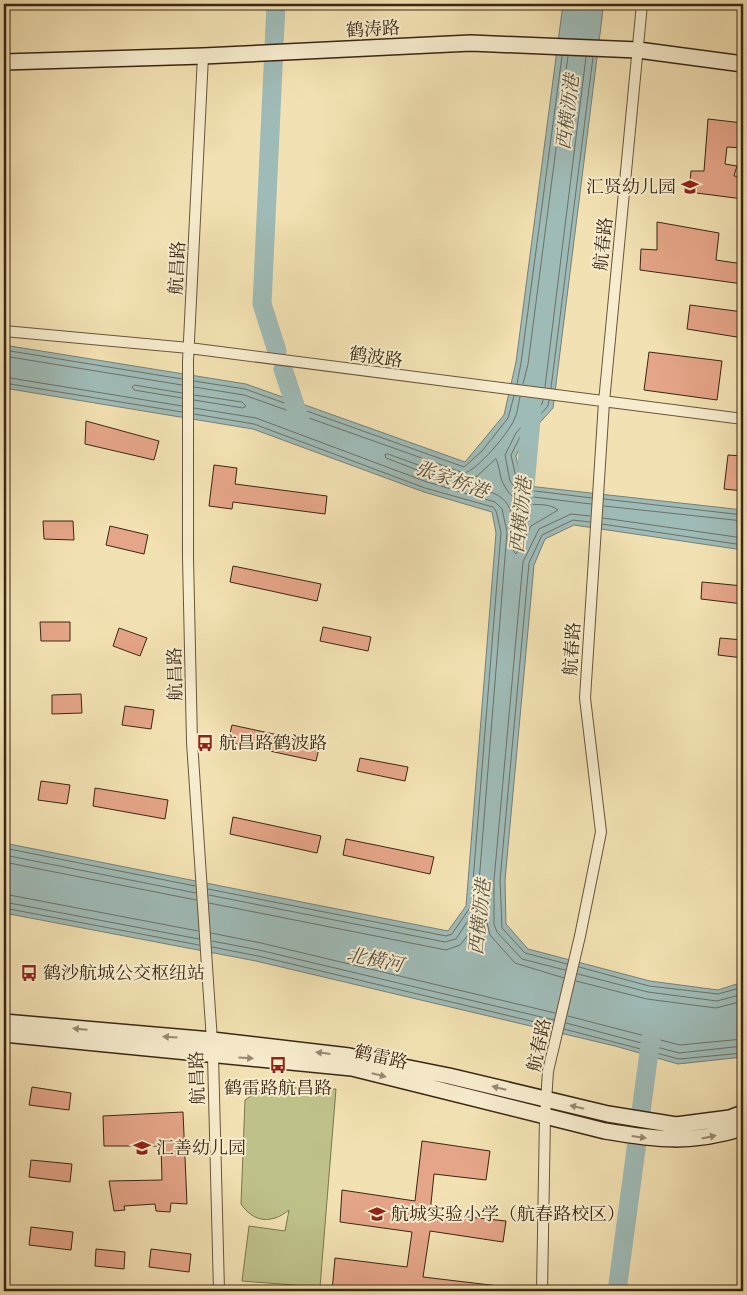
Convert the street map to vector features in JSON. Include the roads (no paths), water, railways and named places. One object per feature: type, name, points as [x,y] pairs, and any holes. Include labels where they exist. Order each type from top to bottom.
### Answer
[{"type":"street","name":"航春路","points":[[542,1291],[548,1071],[580,936],[601,832],[585,698],[604,402],[642,4]]},
{"type":"street","name":"鹤涛路","points":[[4,62],[203,56],[471,43],[638,50],[743,64]]},
{"type":"street","name":"航昌路","points":[[203,56],[189,348],[188,557],[192,742],[213,1056],[219,1291]]},
{"type":"street","name":"鹤波路","points":[[4,332],[189,348],[567,398],[743,419]]},
{"type":"street","name":"鹤雷路","points":[[4,1022],[212,1040],[349,1056],[449,1076],[608,1114],[676,1125],[730,1118],[743,1114]]},
{"type":"street","name":"鹤雷路","points":[[4,1034],[213,1056],[279,1060],[352,1068],[605,1131],[674,1141],[705,1138],[743,1128]]},
{"type":"water","points":[[563,4],[603,4],[602,18],[553,408],[524,440],[516,456],[520,476],[528,486],[743,510],[743,550],[574,525],[545,539],[534,565],[505,880],[506,924],[528,949],[650,981],[718,990],[743,982],[743,1057],[678,1064],[615,1046],[256,961],[4,913],[4,843],[448,931],[466,906],[496,533],[492,512],[424,492],[253,429],[4,388],[4,345],[246,384],[465,462],[504,415],[516,362]]},
{"type":"waterway","points":[[276,4],[262,304],[277,351]]},
{"type":"waterway","points":[[283,369],[301,423]]},
{"type":"waterway","name":"西横沥港","points":[[523,508],[532,409]]},
{"type":"waterway","name":"西横沥港","points":[[617,1291],[652,1030]]},
{"type":"place","name":"汇贤幼儿园","points":[[690,187]]},
{"type":"place","name":"航昌路鹤波路","points":[[205,743]]},
{"type":"place","name":"鹤沙航城公交枢纽站","points":[[29,973]]},
{"type":"place","name":"鹤雷路航昌路","points":[[278,1065]]},
{"type":"place","name":"汇善幼儿园","points":[[142,1148]]},
{"type":"place","name":"航城实验小学（航春路校区）","points":[[377,1214]]},
{"type":"water label","name":"张家桥港","points":[[452,479]]},
{"type":"water label","name":"北横河","points":[[375,959]]}]
